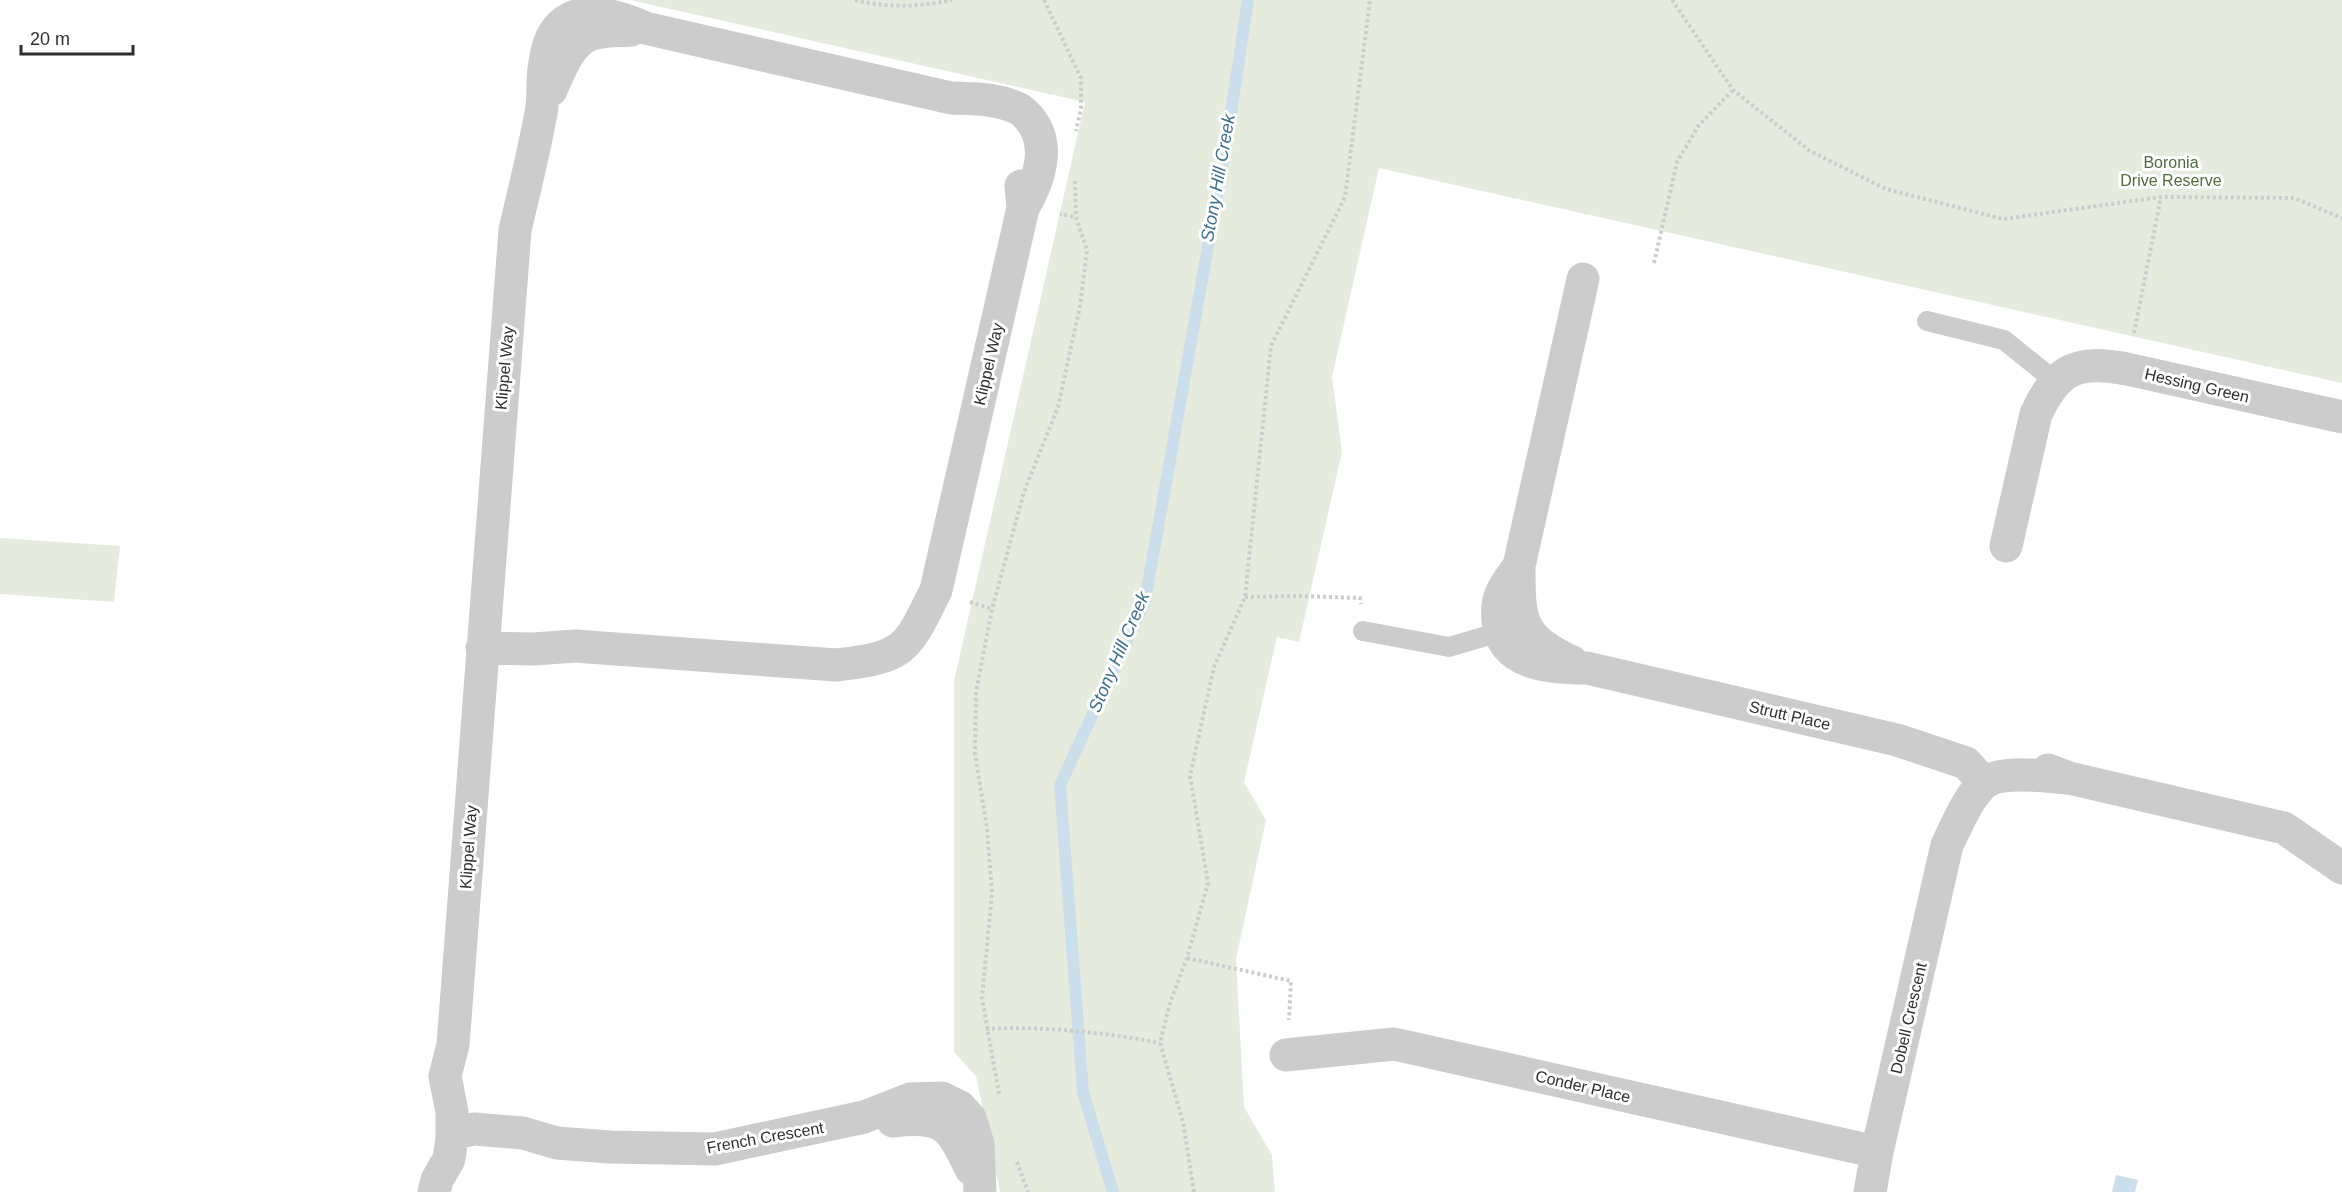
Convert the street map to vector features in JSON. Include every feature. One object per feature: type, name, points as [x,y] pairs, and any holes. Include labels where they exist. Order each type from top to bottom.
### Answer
[{"type":"street","name":"Klippel Way","points":[[454,1192],[463,1176],[467,1135],[474,1108],[462,1079],[453,1045],[483,638],[515,230],[542,111],[566,58],[578,43],[592,34],[645,28],[951,98],[993,100],[1021,110],[1037,128],[1042,154],[1035,186],[1023,208],[936,590],[914,634],[897,651],[871,661],[836,665],[575,646],[534,649],[483,638]]},
{"type":"street","points":[[1511,628],[1519,596],[1519,566],[1583,279]]},
{"type":"street","name":"Hessing Green","points":[[2006,546],[2036,414],[2045,395],[2056,382],[2069,372],[2085,365],[2106,365],[2127,369],[2342,417]]},
{"type":"street","name":"Strutt Place","points":[[1511,628],[1536,640],[1549,651],[1587,668],[1897,740],[1975,773]]},
{"type":"street","points":[[1975,773],[2002,777],[2021,775],[2069,778],[2284,828],[2342,868]]},
{"type":"street","name":"Dobell Crescent","points":[[1870,1192],[1877,1152],[1947,845],[1966,806],[1975,773]]},
{"type":"street","name":"Conder Place","points":[[1286,1055],[1394,1044],[1877,1152]]},
{"type":"street","name":"French Crescent","points":[[467,1135],[523,1133],[557,1143],[610,1148],[715,1149],[864,1117],[890,1121],[918,1118],[938,1122],[950,1130],[979,1188]]},
{"type":"street","name":"Klippel Way","points":[[434,1192],[437,1180],[467,1135]]},
{"type":"lane","points":[[1928,321],[2004,340],[2056,382]]},
{"type":"lane","points":[[1363,631],[1449,647],[1511,628]]},
{"type":"path","points":[[855,0],[873,5],[927,5],[952,0]]},
{"type":"path","points":[[1044,0],[1081,78],[1081,108],[1075,138]]},
{"type":"path","points":[[1194,1192],[1183,1122],[1160,1043],[1170,1003],[1187,958],[1208,882],[1190,776],[1214,667],[1245,597],[1271,346],[1345,197],[1370,0]]},
{"type":"path","points":[[1672,0],[1733,90],[1810,151],[1886,189],[2003,219],[2161,197],[2294,198],[2342,218]]},
{"type":"path","points":[[1654,263],[1677,162],[1699,125],[1733,90]]},
{"type":"path","points":[[1000,1104],[982,998],[992,892],[987,829],[975,753],[976,692],[995,598],[1024,492],[1058,407],[1080,306],[1087,250],[1076,217],[1076,172]]},
{"type":"path","points":[[2127,369],[2161,197]]},
{"type":"path","points":[[1023,208],[1076,217]]},
{"type":"path","points":[[1245,597],[1360,598],[1363,631]]},
{"type":"path","points":[[1187,958],[1292,981],[1286,1055]]},
{"type":"path","points":[[986,1029],[1025,1027],[1112,1034],[1160,1043]]},
{"type":"path","points":[[1014,1154],[1028,1192]]},
{"type":"green space","name":"Boronia Drive Reserve","points":[[630,0],[2342,0],[2342,383],[1379,168],[1332,377],[1342,452],[1299,642],[1277,637],[1244,782],[1266,820],[1236,959],[1244,1107],[1272,1155],[1275,1192],[1000,1192],[976,1076],[954,1052],[954,681],[1085,102]]},
{"type":"green space","points":[[0,538],[120,546],[114,602],[0,594]]},
{"type":"water","points":[[2116,1175],[2138,1180],[2135,1192],[2112,1192]]},
{"type":"waterway","name":"Stony Hill Creek","points":[[1113,1192],[1083,1092],[1060,785],[1145,601],[1227,139],[1248,0]]}]
